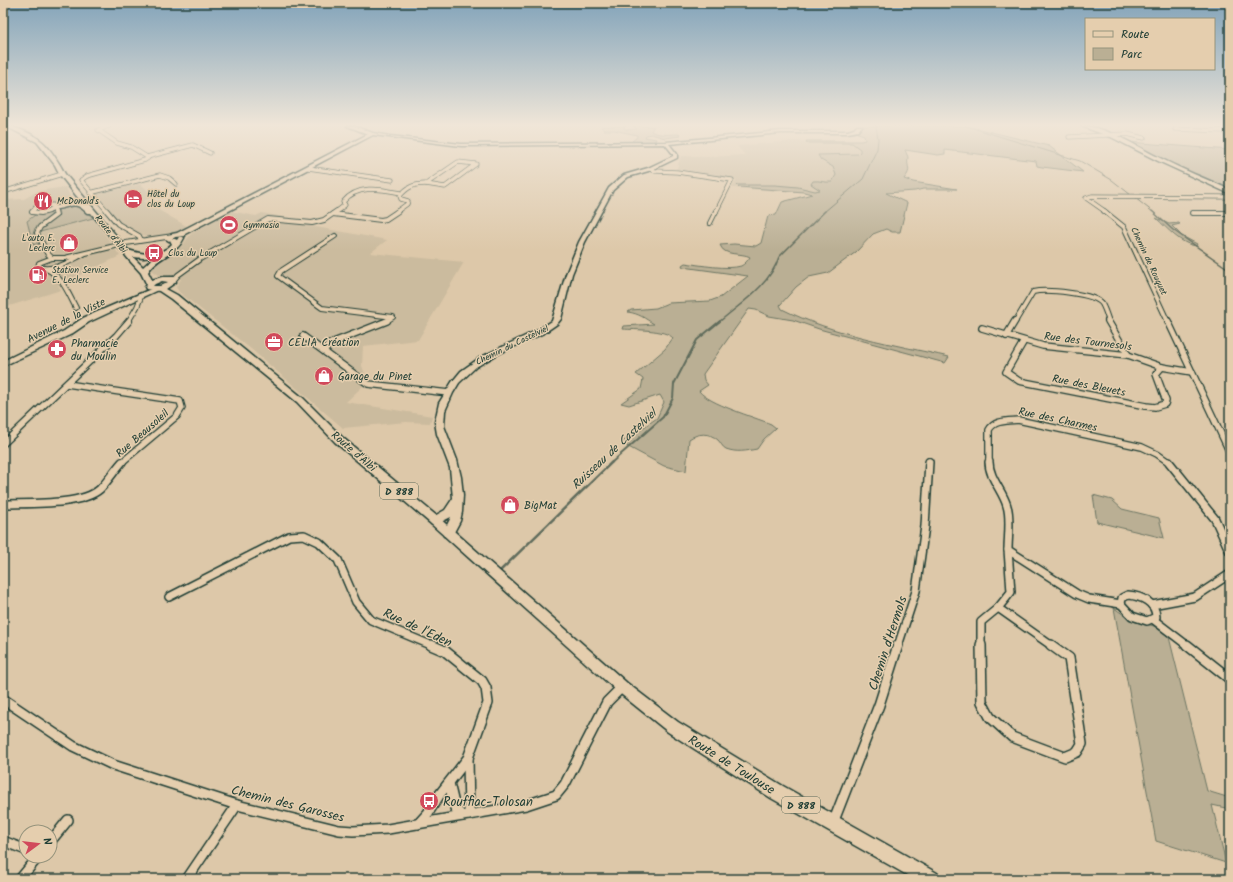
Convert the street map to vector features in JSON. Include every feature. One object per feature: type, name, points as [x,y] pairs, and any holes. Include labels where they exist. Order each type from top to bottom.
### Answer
[{"type":"main road","name":"Route d'Albi","points":[[59,167],[62,174],[144,272],[150,285],[159,288],[174,297],[300,400],[339,440],[435,521],[622,686]]},
{"type":"main road","name":"Route d'Albi","points":[[61,167],[65,171],[80,195]]},
{"type":"main road","points":[[54,209],[74,200],[73,187]]},
{"type":"main road","points":[[54,209],[71,204],[82,204],[103,223]]},
{"type":"main road","points":[[125,251],[140,256],[160,253],[173,247],[176,237]]},
{"type":"main road","points":[[144,272],[152,261],[176,248],[176,237]]},
{"type":"main road","name":"Route d'Albi","points":[[144,272],[153,277],[169,279],[172,282]]},
{"type":"main road","points":[[150,285],[163,279]]},
{"type":"main road","points":[[159,288],[172,282]]},
{"type":"main road","points":[[172,282],[170,289],[174,297]]},
{"type":"main road","name":"Route de Toulouse","points":[[622,686],[673,727],[698,744],[832,824],[931,879]]},
{"type":"street","points":[[120,167],[82,178],[80,180],[118,224],[139,236],[141,240]]},
{"type":"street","points":[[425,185],[451,167]]},
{"type":"street","points":[[172,282],[200,259],[268,219],[312,223],[319,222],[344,206],[345,205],[343,202],[345,198],[359,190],[370,188],[401,193],[413,185],[418,184],[445,187],[472,167]]},
{"type":"street","name":"Chemin du Castelviel","points":[[448,533],[456,518],[458,496],[451,456],[439,423],[441,409],[449,393],[464,372],[481,360],[544,331],[554,324],[557,320],[569,274],[582,242],[603,202],[611,190],[623,178],[633,173],[653,167]]},
{"type":"street","points":[[1176,167],[1230,192]]},
{"type":"street","points":[[126,243],[176,237],[308,168],[392,180]]},
{"type":"street","points":[[650,169],[655,171],[677,172],[732,180],[710,223]]},
{"type":"street","points":[[3,192],[62,174]]},
{"type":"street","points":[[90,192],[160,175],[165,175],[175,181],[176,184]]},
{"type":"street","points":[[333,214],[381,220],[407,204],[408,201],[400,197],[401,193]]},
{"type":"street","name":"Chemin de Rouquet","points":[[1230,197],[1092,196],[1086,198],[1117,219],[1124,227],[1230,453]]},
{"type":"street","points":[[39,206],[54,209],[43,212],[34,212],[31,210],[39,206]]},
{"type":"street","points":[[54,209],[55,216],[43,224],[37,233],[47,253],[52,258],[65,261]]},
{"type":"street","points":[[1192,213],[1230,213]]},
{"type":"street","points":[[326,353],[325,348],[331,343],[390,321],[393,317],[322,308],[278,276],[281,271],[335,236]]},
{"type":"street","points":[[45,269],[86,253],[115,246]]},
{"type":"street","points":[[47,253],[38,267],[53,272],[61,280]]},
{"type":"street","points":[[40,263],[52,258]]},
{"type":"street","points":[[65,261],[58,271],[61,280],[76,308]]},
{"type":"street","points":[[163,279],[184,271]]},
{"type":"street","name":"Avenue de la Viste","points":[[139,296],[150,285]]},
{"type":"street","name":"Avenue de la Viste","points":[[3,364],[67,333],[86,320],[159,288]]},
{"type":"street","points":[[1006,336],[1034,292],[1040,290],[1050,290],[1091,297],[1100,301],[1109,322],[1128,355]]},
{"type":"street","points":[[3,444],[67,384],[127,322],[140,300],[141,297],[139,296]]},
{"type":"street","name":"Rue des Tournesols","points":[[982,328],[1043,346],[1128,355],[1162,367],[1192,372]]},
{"type":"street","points":[[303,336],[368,384],[449,393]]},
{"type":"street","name":"Rue des Bleuets","points":[[1024,341],[1006,372],[1013,378],[1019,381],[1146,406],[1155,407],[1165,404],[1166,401],[1156,374],[1162,367]]},
{"type":"street","name":"Rue Beausoleil","points":[[3,504],[78,501],[94,494],[121,463],[177,416],[182,408],[180,401],[174,399],[67,384]]},
{"type":"street","name":"Rue des Charmes","points":[[998,608],[1069,658],[1082,744],[1077,752],[1065,757],[1012,737],[990,717],[982,702],[981,622],[998,608],[1011,592],[1008,550],[1008,508],[1006,499],[989,470],[989,430],[995,423],[1010,420],[1142,447],[1164,458],[1215,519],[1230,552]]},
{"type":"street","name":"Chemin d'Hermols","points":[[832,824],[879,705],[916,591],[925,526],[929,461]]},
{"type":"street","points":[[435,521],[449,513],[454,507],[458,496]]},
{"type":"street","name":"Rue de l'Eden","points":[[169,597],[289,536],[304,535],[319,542],[338,560],[356,602],[371,620],[445,651],[482,681],[486,688],[488,703],[468,758],[465,815]]},
{"type":"street","points":[[1008,550],[1077,594],[1089,599],[1121,604]]},
{"type":"street","points":[[1152,605],[1195,597],[1230,574]]},
{"type":"street","points":[[1154,620],[1156,614],[1152,605],[1143,599],[1132,595],[1122,598],[1121,604],[1126,612],[1135,618],[1146,621],[1154,620],[1230,679]]},
{"type":"street","name":"Chemin des Garosses","points":[[3,699],[73,746],[96,758],[134,773],[237,805],[339,830],[353,831],[388,829],[526,805],[546,799],[561,790],[607,702],[622,686]]},
{"type":"street","name":"Rue de l'Eden","points":[[418,824],[428,813],[468,758]]},
{"type":"street","points":[[449,783],[455,808],[465,815]]},
{"type":"street","points":[[187,879],[237,805]]},
{"type":"street","points":[[58,832],[68,820]]},
{"type":"street","points":[[3,841],[18,847]]},
{"type":"street","points":[[20,879],[32,864]]},
{"type":"shaded area","points":[[677,167],[853,167],[830,194],[732,188],[736,180],[676,171]]},
{"type":"shaded area","points":[[128,184],[132,186],[140,184],[143,186],[154,197],[143,201],[188,227],[173,234],[147,237],[121,224],[95,193]]},
{"type":"shaded area","points":[[66,187],[71,199],[83,204],[120,256],[58,285],[61,290],[3,308],[3,200],[24,199],[38,191]]},
{"type":"shaded area","points":[[230,211],[256,216],[262,213],[299,220],[294,223],[387,240],[370,253],[464,262],[418,340],[363,346],[362,366],[365,374],[363,386],[346,402],[432,416],[430,423],[406,422],[343,428],[251,349],[179,292],[176,287],[181,279],[168,275],[159,275],[151,269],[152,265],[157,260],[181,247],[191,234]]},
{"type":"green space","points":[[833,167],[909,167],[908,173],[904,179],[913,182],[957,189],[923,189],[886,193],[907,203],[900,232],[892,232],[886,229],[873,234],[856,252],[828,273],[809,277],[796,287],[780,305],[782,309],[822,326],[864,338],[949,357],[945,363],[819,329],[793,320],[769,316],[756,310],[749,309],[703,374],[704,380],[708,385],[699,391],[712,401],[771,424],[776,428],[764,439],[757,449],[734,451],[725,448],[715,437],[704,434],[696,436],[689,439],[686,471],[664,466],[621,443],[657,418],[664,402],[660,395],[629,405],[621,403],[641,389],[643,379],[636,374],[665,349],[673,338],[657,331],[623,329],[624,326],[654,324],[639,315],[628,312],[631,310],[656,308],[668,303],[710,301],[721,297],[748,276],[683,267],[682,265],[685,263],[729,268],[741,266],[750,257],[729,253],[722,249],[720,245],[734,244],[756,246],[761,243],[768,216],[776,215],[782,202],[812,194],[804,192],[739,187],[737,185],[775,185],[798,187],[815,191],[820,190],[811,184],[813,181],[832,182],[836,175]]},
{"type":"green space","points":[[1043,167],[1077,167],[1083,172]]},
{"type":"green space","points":[[1179,167],[1230,167],[1230,189]]},
{"type":"green space","points":[[72,205],[80,206],[93,218],[40,232],[42,228],[59,215],[58,209]]},
{"type":"green space","points":[[49,213],[53,215],[35,228],[33,234],[39,244],[31,245],[33,244],[27,221],[35,215]]},
{"type":"green space","points":[[1156,218],[1169,224],[1179,223],[1180,224],[1172,226],[1182,236],[1197,244],[1196,246],[1190,245],[1179,239]]},
{"type":"green space","points":[[1093,495],[1112,500],[1122,509],[1159,518],[1164,538],[1097,522]]},
{"type":"green space","points":[[1114,608],[1133,621],[1154,626],[1169,637],[1207,791],[1230,798],[1230,809],[1212,805],[1226,863],[1156,841]]},
{"type":"waterway","name":"Ruisseau de Castelviel","points":[[824,212],[863,179],[869,167]]},
{"type":"waterway","name":"Ruisseau de Castelviel","points":[[1090,167],[1112,180],[1131,195]]},
{"type":"waterway","points":[[1135,198],[1153,212]]},
{"type":"waterway","points":[[1152,211],[1173,230],[1230,270]]},
{"type":"waterway","name":"Ruisseau de Castelviel","points":[[719,322],[762,285],[775,267],[779,257],[824,212]]},
{"type":"waterway","name":"Ruisseau de Castelviel","points":[[611,463],[663,417],[673,398],[674,384],[697,340],[720,321]]},
{"type":"waterway","name":"Ruisseau de Castelviel","points":[[500,571],[612,462]]},
{"type":"place","name":"Hôtel du clos du Loup","points":[[133,199]]},
{"type":"place","name":"McDonald's","points":[[43,201]]},
{"type":"place","name":"Gymnasia","points":[[229,225]]},
{"type":"place","name":"L'auto E. Leclerc","points":[[69,243]]},
{"type":"place","name":"Clos du Loup","points":[[154,253]]},
{"type":"place","name":"Station Service E. Leclerc","points":[[38,275]]},
{"type":"place","name":"CELIA Création","points":[[274,342]]},
{"type":"place","name":"Pharmacie du Moulin","points":[[57,349]]},
{"type":"place","name":"Garage du Pinet","points":[[324,376]]},
{"type":"place","name":"BigMat","points":[[510,505]]},
{"type":"place","name":"Rouffiac-Tolosan","points":[[429,801]]}]
